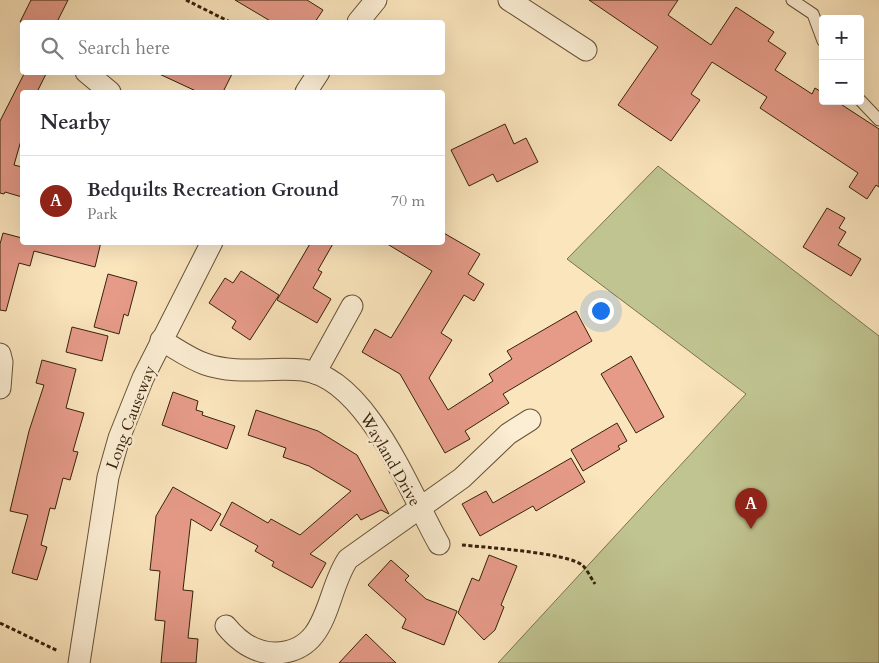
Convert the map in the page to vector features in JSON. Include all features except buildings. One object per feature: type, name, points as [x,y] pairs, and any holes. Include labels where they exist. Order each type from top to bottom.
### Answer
[{"type":"street","points":[[360,20],[376,0]]},
{"type":"street","points":[[509,0],[532,6],[586,50]]},
{"type":"street","points":[[90,75],[108,90]]},
{"type":"street","points":[[307,90],[317,75]]},
{"type":"street","name":"Long Causeway","points":[[79,662],[108,478],[119,438],[143,378],[210,245]]},
{"type":"street","points":[[315,373],[352,306]]},
{"type":"street","name":"Wayland Drive","points":[[162,340],[204,364],[228,370],[279,369],[315,373],[345,391],[364,410],[392,454],[418,508],[439,544]]},
{"type":"street","points":[[0,354],[2,362],[0,388]]},
{"type":"street","points":[[226,626],[246,646],[266,653],[286,652],[304,645],[318,630],[327,612],[338,573],[348,559],[462,478],[508,434],[530,420]]},
{"type":"lane","points":[[792,0],[813,14],[819,30]]},
{"type":"lane","points":[[864,104],[879,120]]},
{"type":"path","points":[[186,0],[226,20]]},
{"type":"path","points":[[439,544],[519,551],[574,561],[582,565],[595,584]]},
{"type":"path","points":[[0,623],[79,662]]},
{"type":"green space","points":[[658,166],[879,336],[879,663],[498,663],[746,394],[567,259]]},
{"type":"place","name":"Bedquilts Recreation Ground","points":[[751,529]]}]
